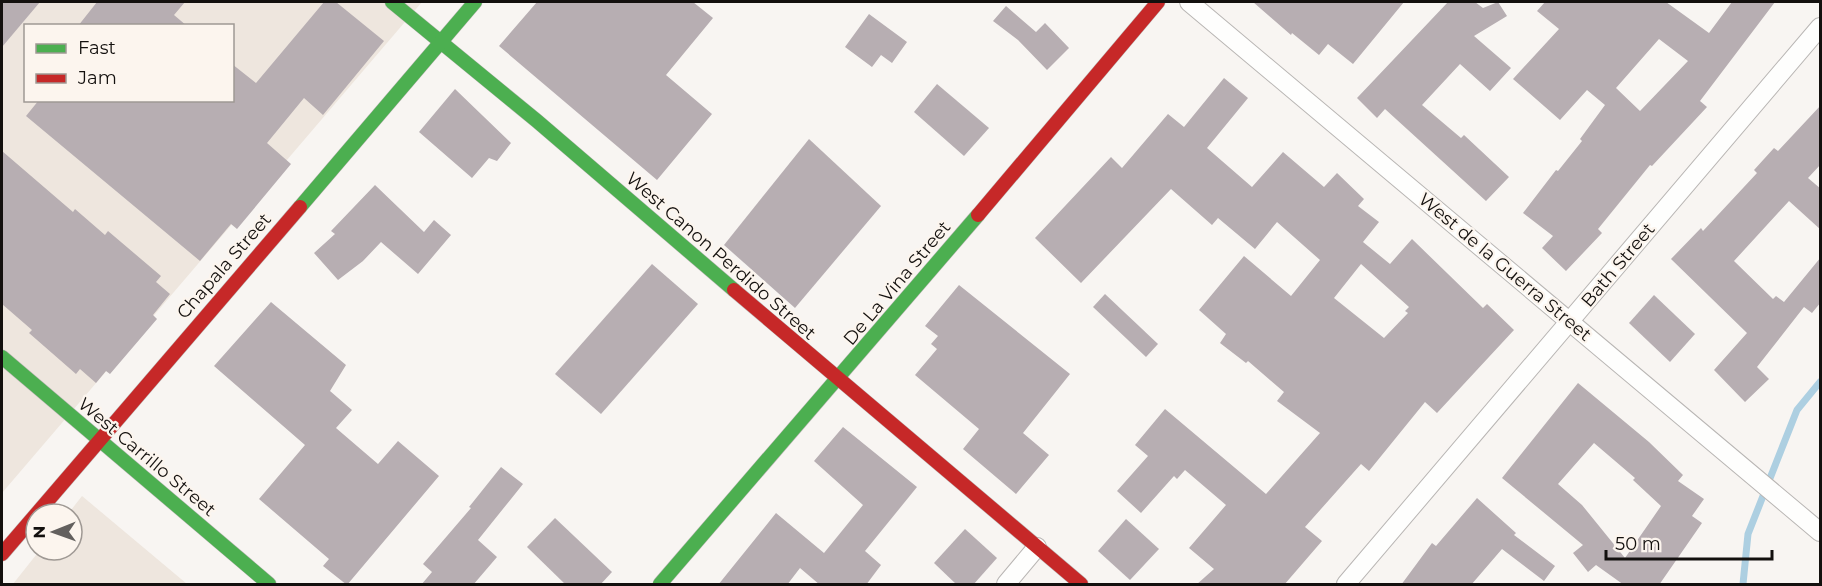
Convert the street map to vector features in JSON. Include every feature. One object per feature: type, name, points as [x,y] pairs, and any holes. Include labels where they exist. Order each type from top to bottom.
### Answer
[{"type":"main road","name":"West Canon Perdido Street","points":[[392,2],[441,41],[1081,585]]},
{"type":"main road","name":"Chapala Street","points":[[2,554],[475,2]]},
{"type":"main road","name":"De La Vina Street","points":[[660,585],[838,380],[1158,2]]},
{"type":"main road","name":"West Carrillo Street","points":[[2,357],[269,585]]},
{"type":"street","name":"West de la Guerra Street","points":[[1189,2],[1821,532]]},
{"type":"street","name":"Bath Street","points":[[1346,585],[1821,27]]},
{"type":"street","points":[[1006,585],[1037,547]]},
{"type":"shaded area","points":[[2,2],[422,2],[2,493]]},
{"type":"shaded area","points":[[82,496],[187,584],[13,584],[30,562],[84,562],[84,502],[77,502]]},
{"type":"building","points":[[2,2],[40,2],[2,47]]},
{"type":"building","points":[[97,2],[185,2],[174,15],[185,24],[80,24]]},
{"type":"building","points":[[324,2],[336,2],[384,41],[323,115],[304,98],[267,143],[291,164],[237,229],[231,224],[200,261],[26,116],[37,102],[234,102],[234,66],[256,83]]},
{"type":"building","points":[[537,2],[693,2],[713,18],[666,75],[712,114],[657,180],[499,46]]},
{"type":"building","points":[[1253,2],[1404,2],[1353,64],[1328,44],[1319,55],[1292,33],[1291,35]]},
{"type":"building","points":[[1448,2],[1475,2],[1483,8],[1498,2],[1507,16],[1474,36],[1511,68],[1490,91],[1460,64],[1422,105],[1461,138],[1464,135],[1509,177],[1486,201],[1385,109],[1377,118],[1357,98]]},
{"type":"building","points":[[1545,2],[1666,2],[1709,33],[1732,2],[1775,2],[1700,101],[1707,107],[1652,166],[1650,165],[1598,229],[1602,233],[1566,271],[1542,248],[1553,236],[1523,213],[1582,141],[1580,139],[1605,105],[1587,90],[1560,120],[1513,79],[1559,29],[1537,11]],"holes":[[[1659,39],[1688,61],[1640,111],[1616,88]]]},
{"type":"building","points":[[1006,6],[1036,32],[1045,23],[1069,48],[1047,70],[1018,40],[993,21]]},
{"type":"building","points":[[869,14],[907,42],[892,63],[881,55],[872,67],[845,47]]},
{"type":"building","points":[[1224,78],[1248,98],[1207,148],[1252,187],[1283,152],[1324,187],[1337,173],[1364,199],[1358,206],[1379,222],[1363,242],[1390,264],[1412,239],[1483,308],[1487,304],[1514,330],[1437,413],[1425,402],[1369,471],[1361,464],[1305,527],[1322,541],[1284,585],[1196,585],[1214,569],[1189,548],[1226,505],[1185,470],[1177,479],[1174,476],[1141,513],[1117,491],[1148,456],[1135,445],[1165,409],[1266,494],[1320,433],[1277,401],[1284,392],[1248,361],[1246,363],[1220,343],[1226,334],[1199,310],[1244,256],[1291,296],[1320,260],[1277,222],[1255,249],[1218,218],[1212,225],[1171,189],[1081,283],[1035,238],[1111,157],[1122,168],[1168,114],[1184,127]],"holes":[[[1361,264],[1409,307],[1405,311],[1408,313],[1384,338],[1334,298]]]},
{"type":"building","points":[[937,84],[989,128],[964,156],[914,112]]},
{"type":"building","points":[[455,89],[511,143],[497,161],[489,158],[472,178],[419,132]]},
{"type":"building","points":[[1821,105],[1821,164],[1808,178],[1821,189],[1821,230],[1789,201],[1734,261],[1773,299],[1776,296],[1784,302],[1821,257],[1821,302],[1812,313],[1804,307],[1757,367],[1769,379],[1745,402],[1714,370],[1747,333],[1671,259],[1701,228],[1703,231],[1757,173],[1754,170],[1774,148],[1778,151]]},
{"type":"building","points":[[809,139],[881,206],[795,308],[724,245]]},
{"type":"building","points":[[2,151],[73,212],[75,209],[105,235],[108,231],[161,276],[156,282],[170,294],[153,315],[157,319],[110,374],[106,371],[96,383],[80,369],[76,374],[29,333],[32,330],[2,304]]},
{"type":"building","points":[[375,185],[424,232],[434,220],[451,235],[418,274],[381,242],[363,261],[338,280],[314,253],[335,234],[331,231]]},
{"type":"building","points":[[652,264],[698,304],[601,414],[555,374]]},
{"type":"building","points":[[959,285],[1070,374],[1023,433],[1049,455],[1016,494],[963,449],[979,429],[915,375],[937,349],[931,344],[938,336],[925,326]]},
{"type":"building","points":[[1105,294],[1158,344],[1146,357],[1093,307]]},
{"type":"building","points":[[1654,295],[1695,334],[1670,362],[1629,323]]},
{"type":"building","points":[[271,302],[346,365],[330,391],[352,410],[336,428],[378,464],[398,441],[439,476],[347,585],[323,566],[329,559],[259,499],[305,445],[214,366]]},
{"type":"building","points":[[1578,383],[1649,442],[1683,475],[1678,481],[1704,499],[1692,516],[1702,523],[1659,585],[1624,585],[1596,565],[1588,572],[1573,553],[1583,545],[1502,478]],"holes":[[[1594,443],[1635,478],[1633,480],[1661,506],[1625,558],[1582,505],[1558,484]]]},
{"type":"building","points":[[843,427],[917,487],[865,551],[881,565],[866,585],[820,585],[800,568],[787,585],[718,585],[776,513],[824,553],[863,505],[814,461]]},
{"type":"building","points":[[501,467],[523,484],[478,540],[497,557],[473,585],[421,585],[432,572],[423,564],[471,508],[469,507]]},
{"type":"building","points":[[1477,498],[1516,533],[1514,535],[1555,566],[1544,581],[1502,549],[1471,585],[1401,585],[1432,543],[1436,546]]},
{"type":"building","points":[[555,518],[612,572],[600,585],[566,585],[527,547]]},
{"type":"building","points":[[1126,519],[1159,549],[1130,580],[1098,551]]},
{"type":"building","points":[[965,529],[997,558],[973,585],[957,585],[934,563]]},
{"type":"waterway","points":[[1743,584],[1748,534],[1797,410],[1820,382]]},
{"type":"traffic: fast","points":[[392,2],[537,121],[734,290]]},
{"type":"traffic: fast","points":[[300,207],[475,2]]},
{"type":"traffic: fast","points":[[660,584],[978,215]]},
{"type":"traffic: fast","points":[[2,357],[269,584]]},
{"type":"traffic: jam","points":[[978,215],[1158,2]]},
{"type":"traffic: jam","points":[[2,554],[300,207]]},
{"type":"traffic: jam","points":[[734,290],[1081,584]]}]
